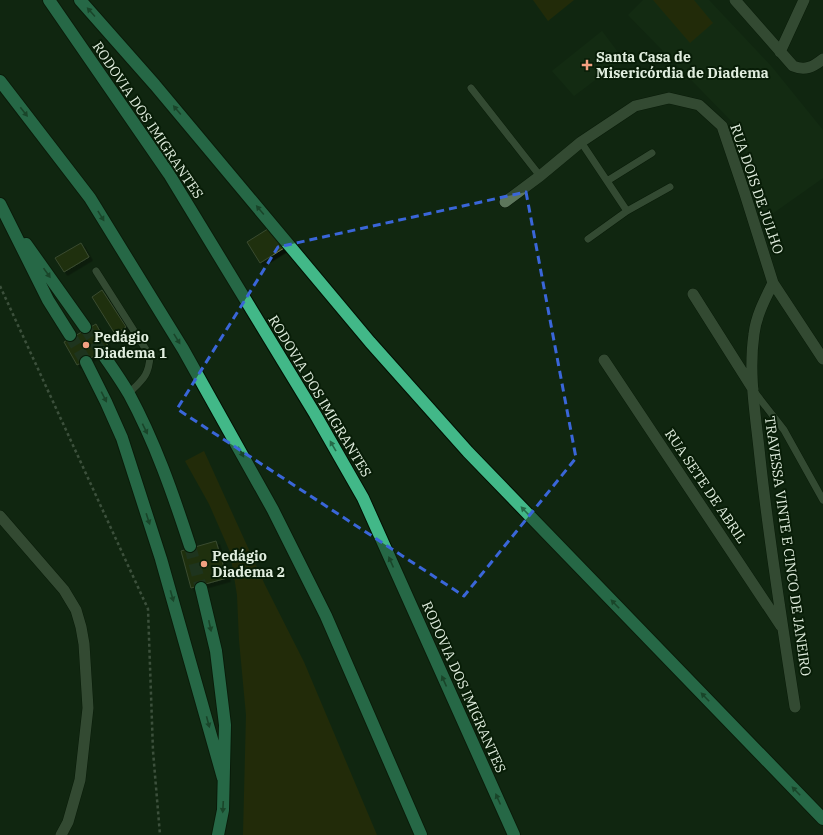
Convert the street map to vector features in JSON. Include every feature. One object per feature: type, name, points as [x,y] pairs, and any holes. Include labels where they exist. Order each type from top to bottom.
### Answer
[{"type":"highway","name":"RODOVIA DOS IMIGRANTES","points":[[49,0],[169,174],[315,414],[363,498],[514,835]]},
{"type":"highway","points":[[80,0],[155,85],[370,342],[468,452],[823,819]]},
{"type":"highway","points":[[0,81],[90,198],[183,349],[269,504],[326,616],[421,835]]},
{"type":"highway","points":[[0,204],[8,218],[85,327]]},
{"type":"highway","points":[[8,218],[24,254],[48,300],[70,335]]},
{"type":"highway","points":[[102,353],[128,394],[166,475],[190,546]]},
{"type":"highway","points":[[86,362],[122,438],[162,559],[223,778]]},
{"type":"highway","points":[[202,588],[216,651],[225,725],[223,810],[218,835]]},
{"type":"street","points":[[735,0],[793,66],[801,69],[810,68],[823,59]]},
{"type":"street","points":[[780,52],[804,0]]},
{"type":"street","name":"RUA DOIS DE JULHO","points":[[505,202],[540,176],[580,142],[635,106],[670,98],[699,105],[722,126],[773,283],[823,359]]},
{"type":"street","name":"TRAVESSA VINTE E CINCO DE JANEIRO","points":[[773,283],[761,310],[754,333],[752,362],[753,390],[768,533],[795,707]]},
{"type":"street","name":"TRAVESSA VINTE E CINCO DE JANEIRO","points":[[693,294],[753,390]]},
{"type":"street","name":"RUA SETE DE ABRIL","points":[[604,360],[783,628]]},
{"type":"street","points":[[0,516],[64,590],[76,610],[81,627],[84,644],[88,708],[80,780],[68,822],[61,835]]},
{"type":"lane","points":[[471,88],[540,176]]},
{"type":"lane","points":[[580,142],[627,211]]},
{"type":"lane","points":[[607,181],[652,152]]},
{"type":"lane","points":[[588,239],[627,211],[670,187]]},
{"type":"lane","points":[[96,271],[150,356],[149,365],[144,378],[128,394]]},
{"type":"lane","name":"TRAVESSA VINTE E CINCO DE JANEIRO","points":[[753,390],[784,430],[823,500]]},
{"type":"path","points":[[0,286],[148,609],[153,751],[160,835]]},
{"type":"highlighted area","points":[[526,192],[576,458],[464,596],[177,409],[278,247]]},
{"type":"shaded area","points":[[533,0],[574,0],[548,21]]},
{"type":"shaded area","points":[[643,0],[709,0],[772,67],[823,130],[823,178],[765,219],[739,129],[628,15]]},
{"type":"shaded area","points":[[653,0],[694,0],[713,23],[690,43]]},
{"type":"shaded area","name":"Santa Casa de Misericórdia de Diadema","points":[[602,31],[623,59],[574,96],[552,71]]},
{"type":"shaded area","points":[[204,451],[265,585],[304,662],[377,835],[243,835],[246,715],[239,640],[237,595],[230,552],[209,504],[185,461]]},
{"type":"building","points":[[271,227],[284,248],[260,263],[247,242]]},
{"type":"building","points":[[81,243],[89,257],[64,272],[55,258]]},
{"type":"building","points":[[102,290],[126,327],[115,334],[92,297]]},
{"type":"building","name":"Pedágio Diadema 1","points":[[96,324],[109,348],[77,365],[64,342]]},
{"type":"building","name":"Pedágio Diadema 2","points":[[216,541],[227,578],[191,588],[181,551]]},
{"type":"tunnel","points":[[85,327],[102,353]]},
{"type":"tunnel","points":[[70,335],[86,362]]},
{"type":"tunnel","points":[[190,546],[201,588]]},
{"type":"place","name":"Santa Casa de Misericórdia de Diadema","points":[[587,65]]},
{"type":"place","name":"Pedágio Diadema 1","points":[[86,345]]},
{"type":"place","name":"Pedágio Diadema 2","points":[[204,564]]}]
